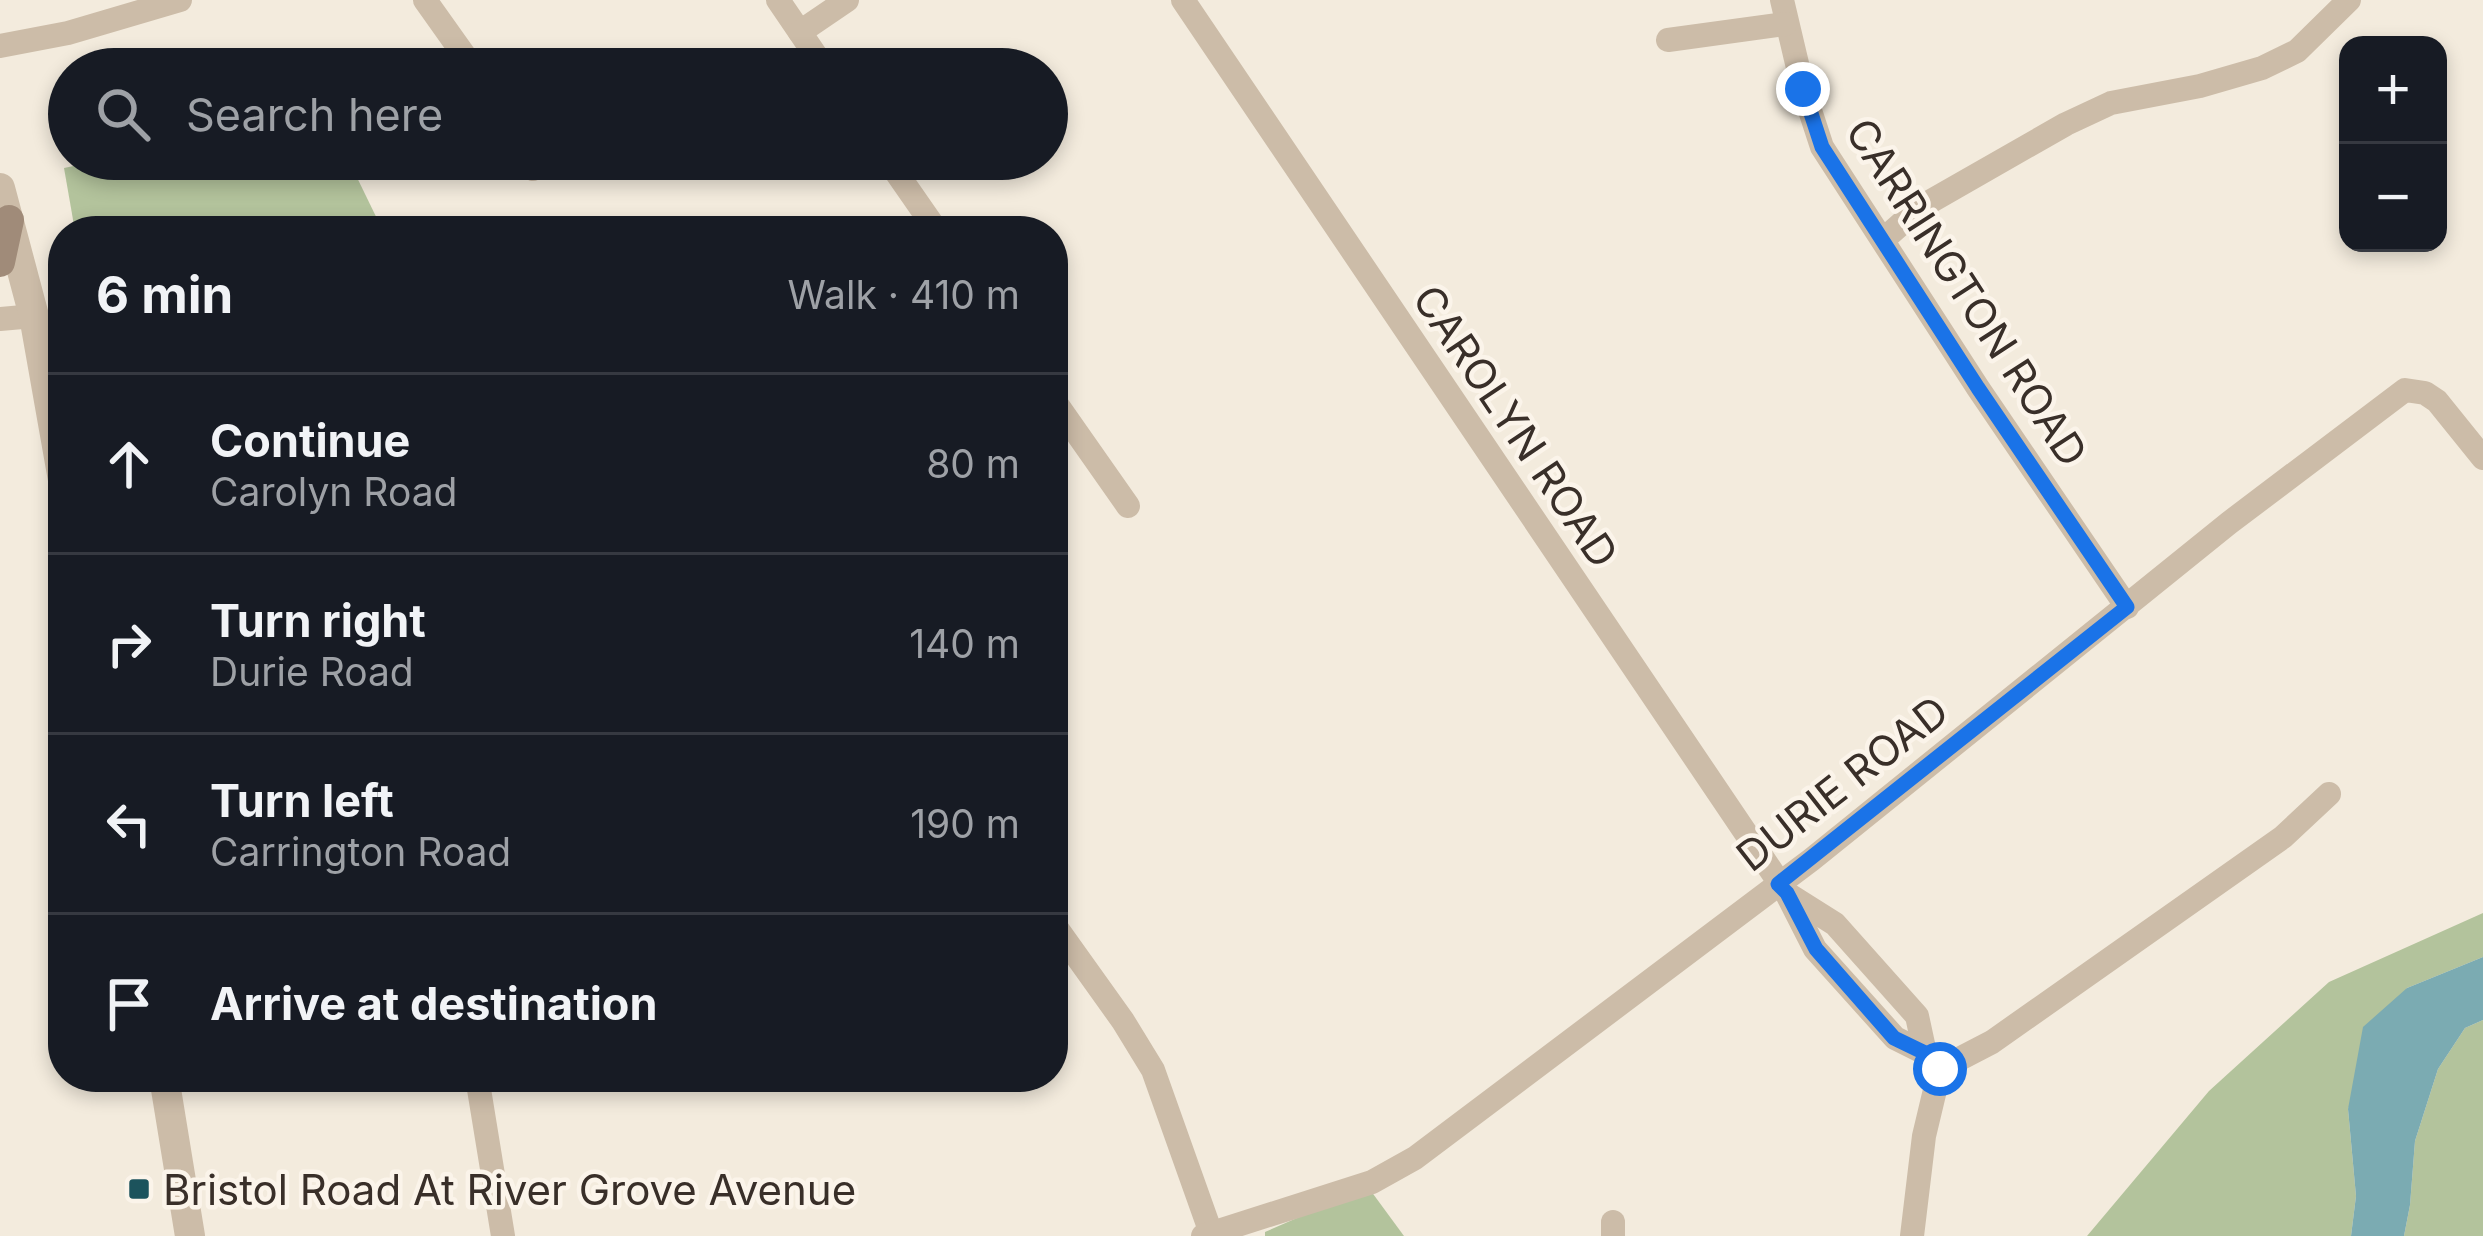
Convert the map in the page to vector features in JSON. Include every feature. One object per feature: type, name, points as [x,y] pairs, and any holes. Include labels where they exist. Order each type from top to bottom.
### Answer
[{"type":"main road","points":[[0,262],[9,220]]},
{"type":"street","points":[[0,46],[68,33],[180,0]]},
{"type":"street","points":[[425,0],[459,48]]},
{"type":"street","points":[[778,0],[811,48]]},
{"type":"street","points":[[800,32],[847,0]]},
{"type":"street","name":"CAROLYN ROAD","points":[[1183,0],[1782,888],[1816,949],[1894,1038],[1933,1061]]},
{"type":"street","points":[[1884,239],[1919,208],[2111,103],[2200,86],[2262,68],[2297,51],[2349,0]]},
{"type":"street","points":[[1667,40],[1783,12]]},
{"type":"street","name":"CARRINGTON ROAD","points":[[1783,12],[1822,147],[2127,607]]},
{"type":"street","points":[[902,180],[927,216]]},
{"type":"street","points":[[0,188],[34,316],[48,395]]},
{"type":"street","points":[[0,319],[34,316]]},
{"type":"street","name":"DURIE ROAD","points":[[1207,1234],[1372,1182],[1415,1158],[1782,888],[2229,523],[2405,390],[2425,393],[2437,401],[2483,458]]},
{"type":"street","points":[[1068,420],[1128,506]]},
{"type":"street","points":[[1912,1236],[1933,1061],[1992,1042],[2245,865],[2329,794]]},
{"type":"street","points":[[1068,944],[1153,1070],[1207,1234]]},
{"type":"street","points":[[166,1092],[190,1236]]},
{"type":"street","points":[[479,1092],[503,1236]]},
{"type":"green space","points":[[66,180],[358,180],[376,216],[72,216]]},
{"type":"green space","points":[[2483,913],[2483,957],[2407,988],[2348,1109],[2356,1196],[2351,1236],[2087,1236],[2209,1091],[2329,982]]},
{"type":"green space","points":[[2483,1020],[2483,1236],[2404,1236],[2415,1141],[2438,1069],[2465,1028]]},
{"type":"green space","points":[[1368,1187],[1404,1236],[1265,1236],[1265,1232]]},
{"type":"water","points":[[2483,957],[2483,1020],[2465,1028],[2438,1069],[2415,1141],[2404,1236],[2351,1236],[2356,1196],[2348,1109],[2363,1027],[2407,988]]},
{"type":"place","name":"Bristol Road At River Grove Avenue","points":[[139,1189]]},
{"type":"route","points":[[1803,89],[1822,147],[2127,607],[1778,884],[1816,949],[1894,1038],[1925,1053],[1940,1069]]}]
